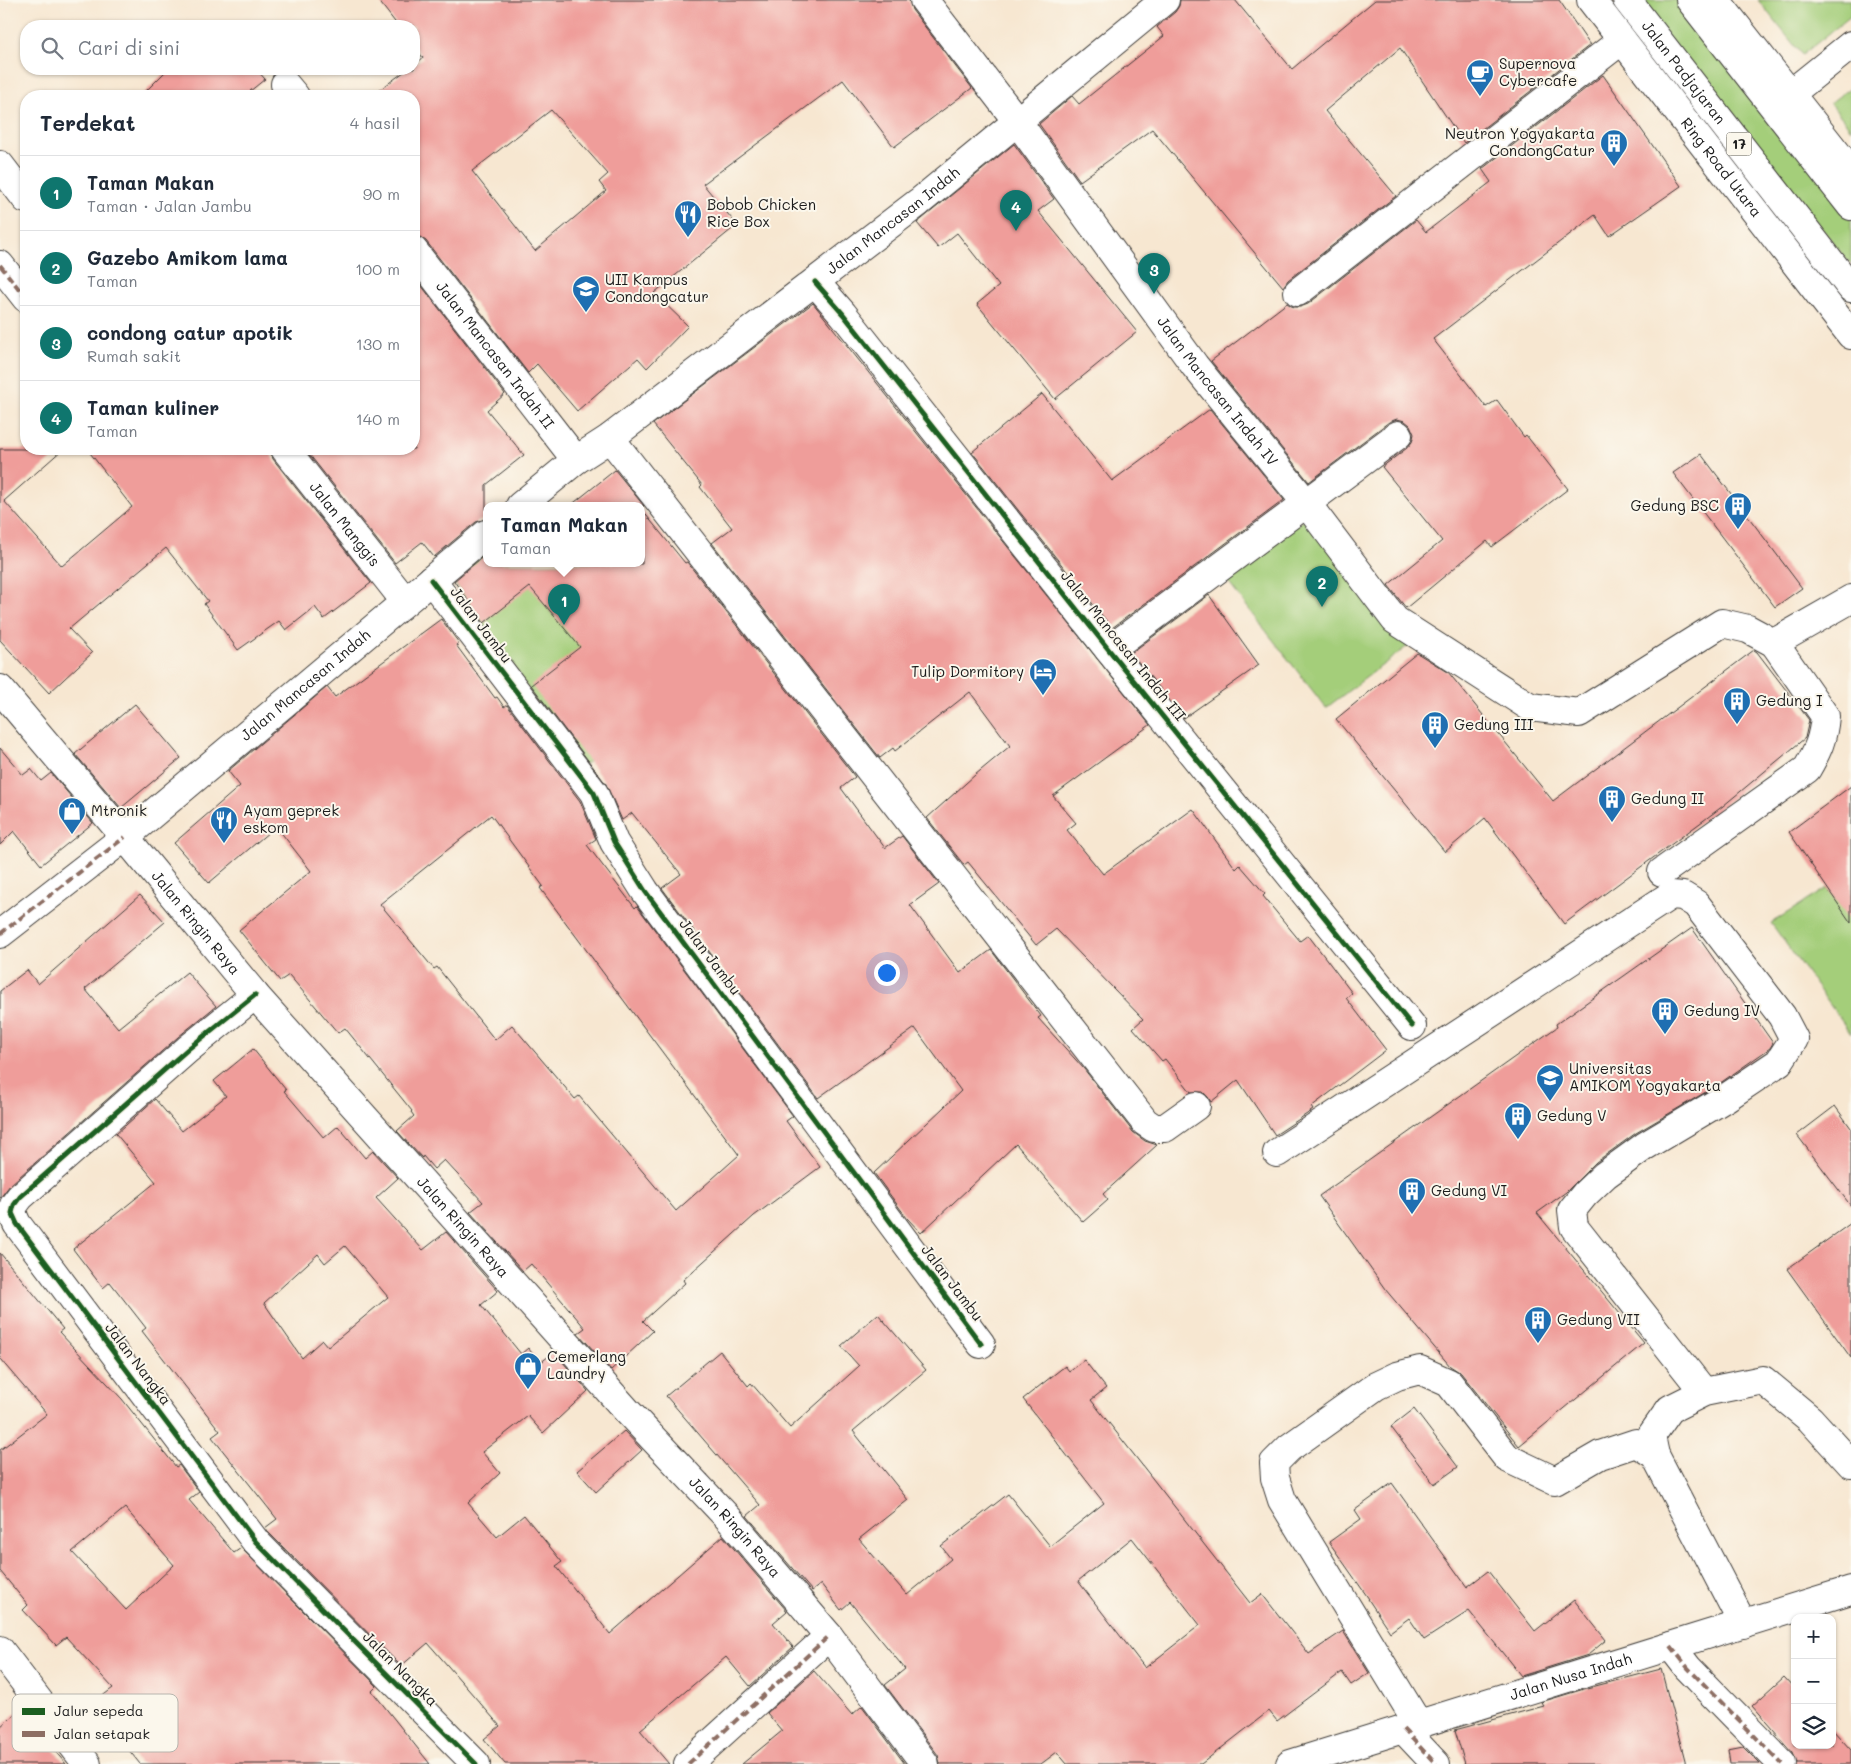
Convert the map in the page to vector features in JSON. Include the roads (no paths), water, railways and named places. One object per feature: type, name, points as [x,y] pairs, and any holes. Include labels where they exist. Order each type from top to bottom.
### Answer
[{"type":"main road","name":"Jalan Mancasan Indah IV","points":[[924,0],[1017,121],[1195,366],[1307,504],[1396,620],[1530,707],[1579,713],[1722,623],[1748,629],[1774,643]]},
{"type":"main road","name":"Jalan Mancasan Indah","points":[[525,502],[576,460],[610,438],[919,202],[1165,0]]},
{"type":"main road","name":"Ring Road Utara","points":[[1591,0],[1851,335]]},
{"type":"main road","name":"Jalan Padjajaran","points":[[1627,0],[1851,288]]},
{"type":"main road","points":[[1690,0],[1851,206]]},
{"type":"main road","points":[[1716,0],[1851,171]]},
{"type":"main road","points":[[1298,292],[1622,40]]},
{"type":"main road","points":[[1790,94],[1851,45]]},
{"type":"main road","points":[[0,165],[20,191]]},
{"type":"main road","name":"Jalan Mancasan Indah II","points":[[420,259],[576,460]]},
{"type":"main road","points":[[0,265],[20,290]]},
{"type":"main road","name":"Jalan Mancasan Indah III","points":[[815,282],[843,314],[1109,650],[1412,1026]]},
{"type":"main road","points":[[1109,650],[1398,435]]},
{"type":"main road","points":[[610,438],[1145,1122],[1154,1128],[1165,1128],[1196,1106]]},
{"type":"main road","name":"Jalan Manggis","points":[[290,455],[405,600]]},
{"type":"main road","name":"Jalan Mancasan Indah","points":[[0,934],[126,837],[405,600],[483,537]]},
{"type":"main road","name":"Jalan Jambu","points":[[431,580],[594,793],[614,842],[645,891],[981,1344]]},
{"type":"main road","points":[[1662,872],[1807,769],[1823,736],[1825,716],[1774,643],[1851,599]]},
{"type":"main road","name":"Jalan Ringin Raya","points":[[0,689],[126,837],[255,995],[628,1412],[730,1520],[829,1636],[925,1764]]},
{"type":"main road","points":[[1277,1153],[1670,896],[1683,896],[1696,904],[1782,1016],[1794,1039],[1779,1062],[1720,1101],[1645,1146],[1605,1175],[1585,1194],[1572,1210],[1574,1227],[1704,1392]]},
{"type":"main road","name":"Jalan Nangka","points":[[255,995],[188,1049],[28,1190],[14,1205],[12,1213],[23,1232],[256,1542],[476,1764]]},
{"type":"main road","points":[[1436,1764],[1411,1727],[1282,1500],[1275,1478],[1274,1463],[1289,1448],[1376,1386],[1397,1376],[1420,1370],[1449,1383],[1508,1458],[1555,1481],[1600,1456],[1636,1443],[1655,1455]]},
{"type":"main road","points":[[1743,1624],[1655,1455],[1651,1436],[1670,1409],[1704,1392],[1763,1380],[1810,1420],[1851,1464]]},
{"type":"main road","name":"Jalan Nusa Indah","points":[[1290,1764],[1851,1590]]},
{"type":"main road","points":[[688,1764],[829,1636]]},
{"type":"main road","points":[[1672,1646],[1688,1668],[1782,1764]]},
{"type":"main road","points":[[0,1650],[34,1694]]},
{"type":"main road","points":[[78,1752],[87,1764]]},
{"type":"place","name":"Supernova Cybercafe","points":[[1480,97]]},
{"type":"place","name":"Neutron Yogyakarta CondongCatur","points":[[1614,167]]},
{"type":"place","name":"Taman kuliner","points":[[1016,231]]},
{"type":"place","name":"Bobob Chicken Rice Box","points":[[688,238]]},
{"type":"place","name":"condong catur apotik","points":[[1154,294]]},
{"type":"place","name":"UII Kampus Condongcatur","points":[[586,313]]},
{"type":"place","name":"Gedung BSC","points":[[1738,530]]},
{"type":"place","name":"Gazebo Amikom lama","points":[[1322,607]]},
{"type":"place","name":"Taman Makan","points":[[564,625]]},
{"type":"place","name":"Tulip Dormitory","points":[[1043,696]]},
{"type":"place","name":"Gedung I","points":[[1737,725]]},
{"type":"place","name":"Gedung III","points":[[1435,749]]},
{"type":"place","name":"Gedung II","points":[[1612,823]]},
{"type":"place","name":"Mtronik","points":[[72,835]]},
{"type":"place","name":"Ayam geprek eskom","points":[[224,844]]},
{"type":"place","name":"Gedung IV","points":[[1665,1035]]},
{"type":"place","name":"Universitas AMIKOM Yogyakarta","points":[[1550,1102]]},
{"type":"place","name":"Gedung V","points":[[1518,1140]]},
{"type":"place","name":"Gedung VI","points":[[1412,1215]]},
{"type":"place","name":"Gedung VII","points":[[1538,1344]]},
{"type":"place","name":"Cemerlang Laundry","points":[[528,1390]]}]
